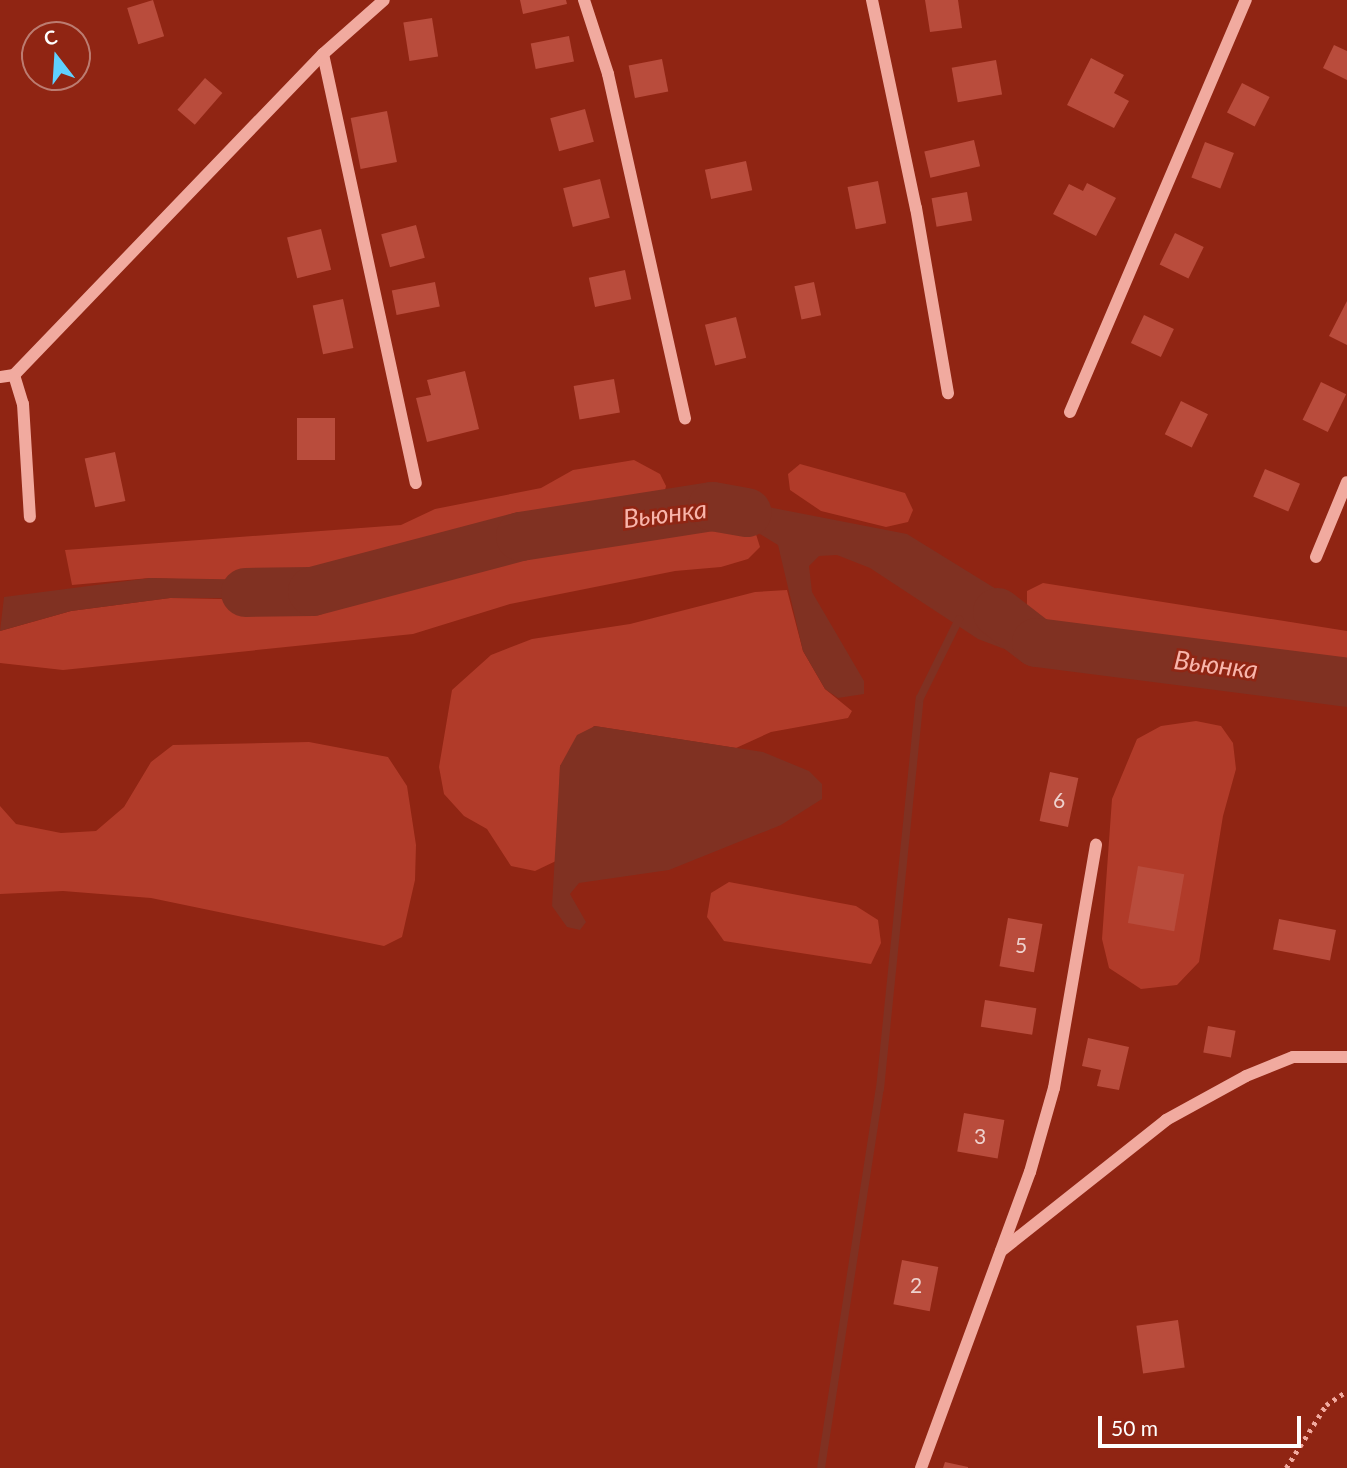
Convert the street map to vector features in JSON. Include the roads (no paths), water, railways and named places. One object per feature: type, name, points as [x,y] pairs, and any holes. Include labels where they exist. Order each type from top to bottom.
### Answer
[{"type":"street","points":[[0,377],[14,375],[323,54],[384,0]]},
{"type":"street","points":[[584,0],[608,74],[685,419]]},
{"type":"street","points":[[872,0],[916,208],[948,393]]},
{"type":"street","points":[[1070,412],[1246,0]]},
{"type":"street","points":[[323,54],[416,483]]},
{"type":"street","points":[[14,375],[23,404],[30,517]]},
{"type":"street","points":[[1316,557],[1347,482]]},
{"type":"street","points":[[921,1468],[1030,1172],[1054,1088],[1096,845]]},
{"type":"street","points":[[1001,1251],[1166,1120],[1246,1076],[1293,1057],[1346,1057],[1347,1041]]},
{"type":"waterway","name":"Вьюнка","points":[[245,592],[312,591],[520,536],[712,506],[746,512]]},
{"type":"waterway","name":"Вьюнка","points":[[997,612],[1036,642],[1347,682]]},
{"type":"waterway","points":[[821,1468],[880,1089],[920,698],[959,619]]}]
